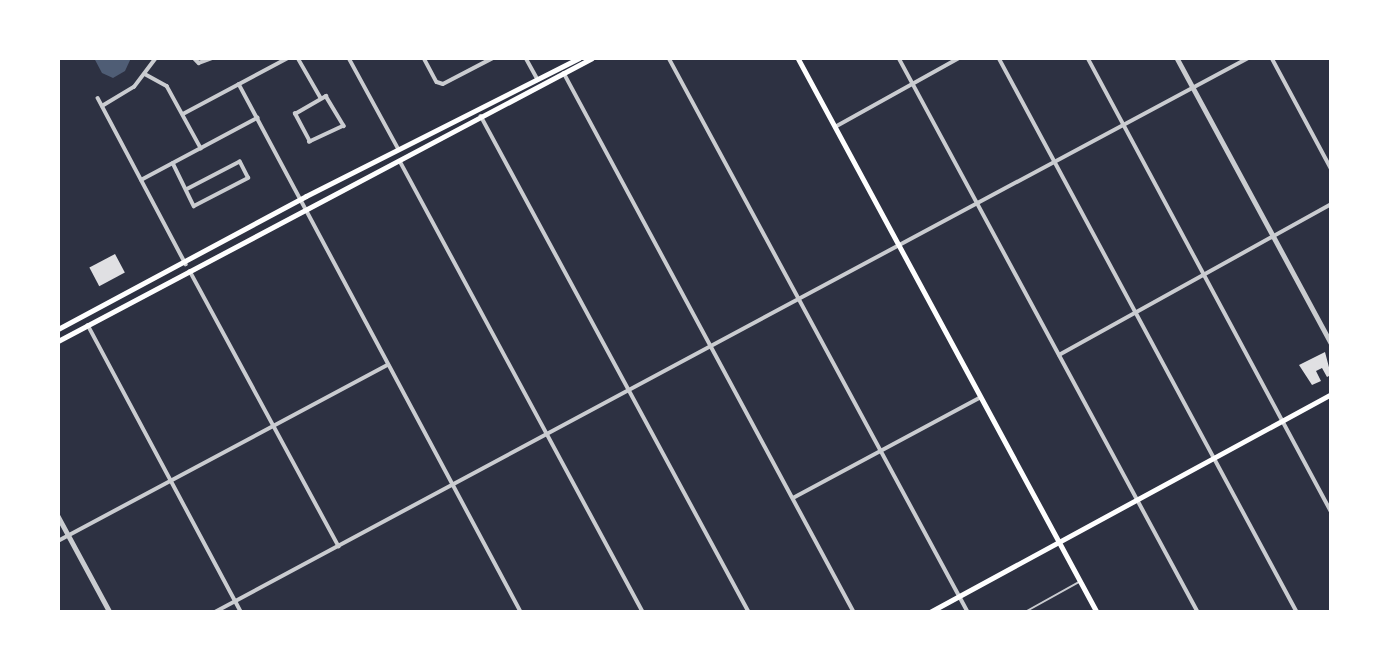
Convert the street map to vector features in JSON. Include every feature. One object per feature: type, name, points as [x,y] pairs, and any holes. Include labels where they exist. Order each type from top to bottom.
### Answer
[{"type":"main road","points":[[58,329],[186,264],[299,199],[579,58]]},
{"type":"main road","points":[[58,341],[593,58]]},
{"type":"main road","points":[[798,58],[1097,612]]},
{"type":"main road","points":[[930,612],[1331,394]]},
{"type":"street","points":[[102,106],[130,90],[156,58]]},
{"type":"street","points":[[194,58],[199,63],[212,58]]},
{"type":"street","points":[[183,114],[288,58]]},
{"type":"street","points":[[298,58],[321,98]]},
{"type":"street","points":[[349,58],[398,150]]},
{"type":"street","points":[[424,58],[437,82],[443,84],[493,58]]},
{"type":"street","points":[[526,58],[538,80]]},
{"type":"street","points":[[669,58],[968,612]]},
{"type":"street","points":[[899,58],[1198,612]]},
{"type":"street","points":[[835,127],[959,58]]},
{"type":"street","points":[[999,58],[1297,612]]},
{"type":"street","points":[[1088,58],[1331,510]]},
{"type":"street","points":[[1177,58],[1331,343]]},
{"type":"street","points":[[215,612],[900,248],[1192,86],[1248,58]]},
{"type":"street","points":[[1272,58],[1331,168]]},
{"type":"street","points":[[564,73],[854,612]]},
{"type":"street","points":[[145,74],[163,82],[201,148]]},
{"type":"street","points":[[239,84],[522,612]]},
{"type":"street","points":[[98,98],[186,264]]},
{"type":"street","points":[[321,98],[331,98],[344,126],[313,143],[295,114],[321,98]]},
{"type":"street","points":[[481,116],[749,612]]},
{"type":"street","points":[[141,180],[257,118]]},
{"type":"street","points":[[399,159],[643,612]]},
{"type":"street","points":[[173,163],[194,206],[248,178],[240,162],[188,189]]},
{"type":"street","points":[[1059,355],[1331,204]]},
{"type":"street","points":[[190,271],[339,546]]},
{"type":"street","points":[[88,325],[241,612]]},
{"type":"street","points":[[58,541],[388,365]]},
{"type":"street","points":[[793,498],[981,397]]},
{"type":"street","points":[[58,516],[110,612]]},
{"type":"lane","points":[[1025,612],[1080,581]]},
{"type":"water","points":[[94,58],[131,58],[125,71],[113,78],[102,73]]},
{"type":"building","points":[[115,254],[125,273],[99,286],[89,268]]},
{"type":"building","points":[[1325,352],[1331,375],[1327,377],[1322,368],[1316,371],[1321,381],[1312,385],[1299,365]]}]
